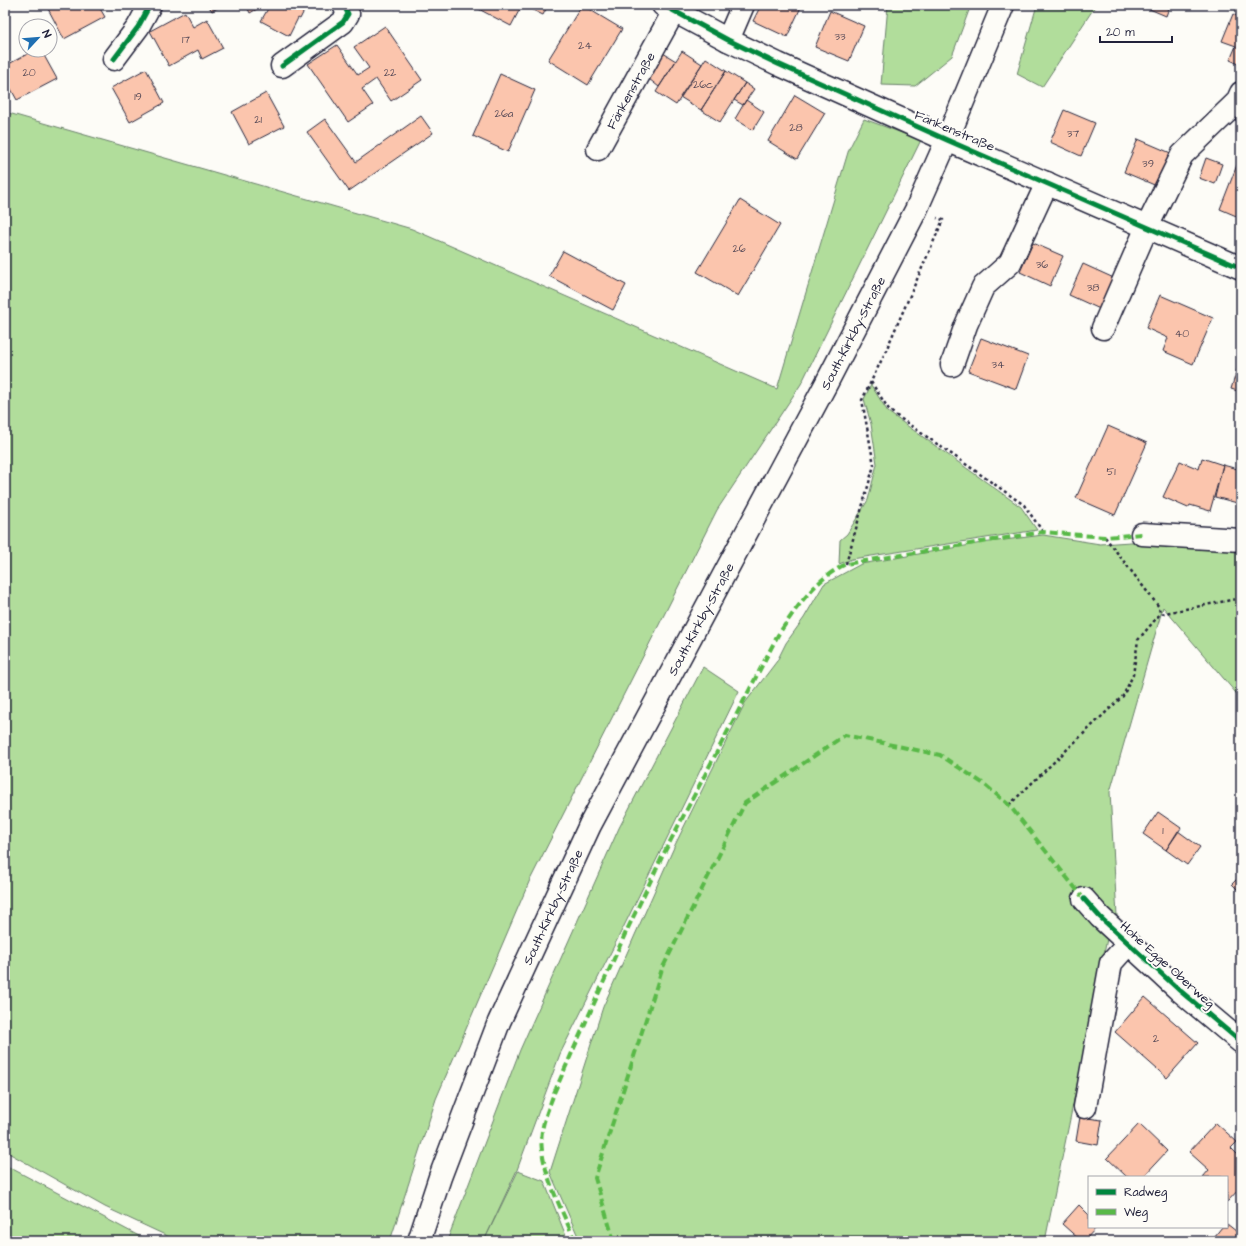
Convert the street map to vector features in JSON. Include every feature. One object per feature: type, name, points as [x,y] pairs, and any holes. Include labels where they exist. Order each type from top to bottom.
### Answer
[{"type":"main road","points":[[114,59],[138,27],[150,5]]},
{"type":"main road","points":[[282,66],[343,22],[348,14],[344,5]]},
{"type":"main road","points":[[728,40],[742,5]]},
{"type":"main road","name":"South-Kirkby-Straße","points":[[419,1241],[440,1177],[499,1022],[590,825],[826,384],[916,210],[1003,5]]},
{"type":"main road","name":"Fänkenstraße","points":[[598,149],[668,8],[728,40],[947,140],[1241,268]]},
{"type":"main road","points":[[1103,328],[1147,228],[1182,155],[1237,102],[1241,93]]},
{"type":"main road","points":[[952,364],[966,325],[983,287],[1010,263],[1047,183]]},
{"type":"main road","points":[[1142,534],[1241,540]]},
{"type":"main road","name":"Hohe Egge Oberweg","points":[[1084,899],[1100,917],[1178,989],[1241,1042]]},
{"type":"main road","points":[[1085,1107],[1111,963],[1129,943]]},
{"type":"path","points":[[846,564],[874,465],[862,400],[884,355],[943,220],[916,210]]},
{"type":"path","points":[[871,381],[890,411],[1024,505],[1043,532]]},
{"type":"path","points":[[1105,536],[1155,601],[1159,607],[1160,614]]},
{"type":"path","points":[[1009,805],[1123,696],[1133,676],[1138,640],[1160,614],[1241,598]]},
{"type":"green space","points":[[888,5],[971,5],[952,56],[915,86],[881,85]]},
{"type":"green space","points":[[1037,5],[1096,5],[1042,87],[1017,74]]},
{"type":"green space","points":[[5,112],[412,229],[777,389],[849,149],[864,119],[921,140],[801,384],[717,510],[529,882],[436,1099],[390,1241],[178,1241],[105,1207],[5,1151]]},
{"type":"green space","points":[[871,385],[888,412],[1021,507],[1037,530],[852,559],[839,564],[840,540],[847,534],[868,500],[877,464],[871,424],[864,399]]},
{"type":"green space","points":[[1043,535],[1100,544],[1146,541],[1241,546],[1241,699],[1163,607],[1110,792],[1117,916],[1108,934],[1045,1241],[580,1241],[550,1172],[603,1007],[675,845],[745,703],[777,661],[786,643],[804,618],[824,584],[861,564],[982,543]]},
{"type":"green space","points":[[703,667],[739,691],[560,1054],[517,1170],[484,1241],[447,1241],[520,1050],[619,828]]},
{"type":"green space","points":[[5,1165],[137,1235],[152,1241],[5,1241]]},
{"type":"green space","points":[[518,1171],[544,1181],[568,1241],[484,1241]]},
{"type":"building","points":[[46,5],[98,5],[105,17],[64,39],[58,28],[58,18],[53,18]]},
{"type":"building","points":[[208,5],[223,5],[212,11]]},
{"type":"building","points":[[246,5],[264,5],[250,13]]},
{"type":"building","points":[[270,5],[307,5],[300,19],[298,18],[289,36],[261,21]]},
{"type":"building","points":[[471,5],[522,5],[511,26]]},
{"type":"building","points":[[522,5],[548,5],[543,15]]},
{"type":"building","points":[[582,5],[622,29],[588,85],[548,60]]},
{"type":"building","points":[[761,5],[802,5],[787,37],[753,21]]},
{"type":"building","points":[[1140,5],[1170,5],[1166,16]]},
{"type":"building","points":[[830,11],[864,26],[849,61],[815,47]]},
{"type":"building","points":[[185,12],[193,27],[207,19],[223,48],[202,59],[198,50],[169,66],[150,31]]},
{"type":"building","points":[[1233,14],[1241,18],[1241,65],[1230,60],[1236,46],[1222,41]]},
{"type":"building","points":[[385,26],[422,80],[391,101],[376,79],[362,89],[373,105],[348,122],[308,64],[337,45],[358,75],[369,68],[354,47]]},
{"type":"building","points":[[682,51],[702,64],[676,105],[656,92]]},
{"type":"building","points":[[663,53],[676,61],[659,87],[649,79]]},
{"type":"building","points":[[20,58],[45,58],[57,79],[17,100],[5,78],[5,66]]},
{"type":"building","points":[[706,58],[726,71],[701,110],[680,97]]},
{"type":"building","points":[[146,69],[164,103],[130,122],[111,88]]},
{"type":"building","points":[[726,71],[745,83],[720,122],[701,110]]},
{"type":"building","points":[[500,74],[535,90],[508,152],[473,136]]},
{"type":"building","points":[[745,83],[754,89],[743,105],[734,100]]},
{"type":"building","points":[[266,93],[284,126],[249,144],[232,112]]},
{"type":"building","points":[[795,95],[825,113],[797,159],[768,141]]},
{"type":"building","points":[[746,100],[764,112],[753,130],[735,119]]},
{"type":"building","points":[[1064,110],[1095,123],[1081,156],[1050,142]]},
{"type":"building","points":[[421,116],[433,133],[349,191],[307,132],[325,119],[356,162]]},
{"type":"building","points":[[1138,139],[1173,154],[1159,187],[1124,172]]},
{"type":"building","points":[[1206,158],[1222,164],[1215,184],[1199,178]]},
{"type":"building","points":[[1237,165],[1241,167],[1241,218],[1220,209]]},
{"type":"building","points":[[740,200],[780,225],[738,296],[697,272]]},
{"type":"building","points":[[1033,243],[1063,256],[1050,286],[1020,272]]},
{"type":"building","points":[[563,251],[626,285],[613,310],[549,276]]},
{"type":"building","points":[[1083,264],[1116,279],[1102,310],[1069,295]]},
{"type":"building","points":[[1160,295],[1213,318],[1193,364],[1163,351],[1168,338],[1146,328]]},
{"type":"building","points":[[981,338],[1028,356],[1016,389],[968,371]]},
{"type":"building","points":[[1241,357],[1241,392],[1231,389]]},
{"type":"building","points":[[1108,426],[1147,443],[1115,515],[1076,498]]},
{"type":"building","points":[[1202,458],[1223,465],[1210,511],[1190,505],[1188,508],[1163,497],[1180,461],[1199,469]]},
{"type":"building","points":[[1223,465],[1241,470],[1241,504],[1215,497]]},
{"type":"building","points":[[1158,812],[1181,828],[1166,850],[1143,834]]},
{"type":"building","points":[[1178,831],[1200,847],[1187,865],[1166,850]]},
{"type":"building","points":[[1241,875],[1241,893],[1232,884]]},
{"type":"building","points":[[1145,997],[1198,1043],[1167,1078],[1115,1032]]},
{"type":"building","points":[[1080,1117],[1102,1120],[1098,1145],[1076,1141]]},
{"type":"building","points":[[1216,1123],[1237,1142],[1231,1148],[1241,1158],[1241,1187],[1228,1201],[1228,1176],[1204,1176],[1209,1170],[1189,1152]]},
{"type":"building","points":[[1139,1124],[1167,1151],[1144,1176],[1126,1176],[1107,1158]]},
{"type":"building","points":[[1079,1205],[1088,1214],[1088,1228],[1096,1228],[1084,1241],[1081,1241],[1062,1224]]},
{"type":"building","points":[[1228,1225],[1241,1235],[1241,1241],[1211,1241],[1221,1228],[1228,1228]]},
{"type":"marked path","points":[[575,1241],[552,1187],[543,1158],[541,1144],[542,1131],[547,1112],[554,1093],[626,932],[663,855],[778,635],[800,604],[825,577],[846,564],[1043,532],[1105,537],[1142,534]]},
{"type":"marked path","points":[[614,1241],[595,1178],[662,969],[745,803],[845,735],[940,755],[984,784],[1009,805],[1084,899]]},
{"type":"cycle path","points":[[114,59],[138,27],[150,5]]},
{"type":"cycle path","points":[[282,66],[343,22],[348,14],[344,5]]},
{"type":"cycle path","points":[[663,5],[728,40],[778,64],[947,140],[1241,268]]},
{"type":"cycle path","points":[[1084,899],[1100,917],[1178,989],[1241,1042]]}]
